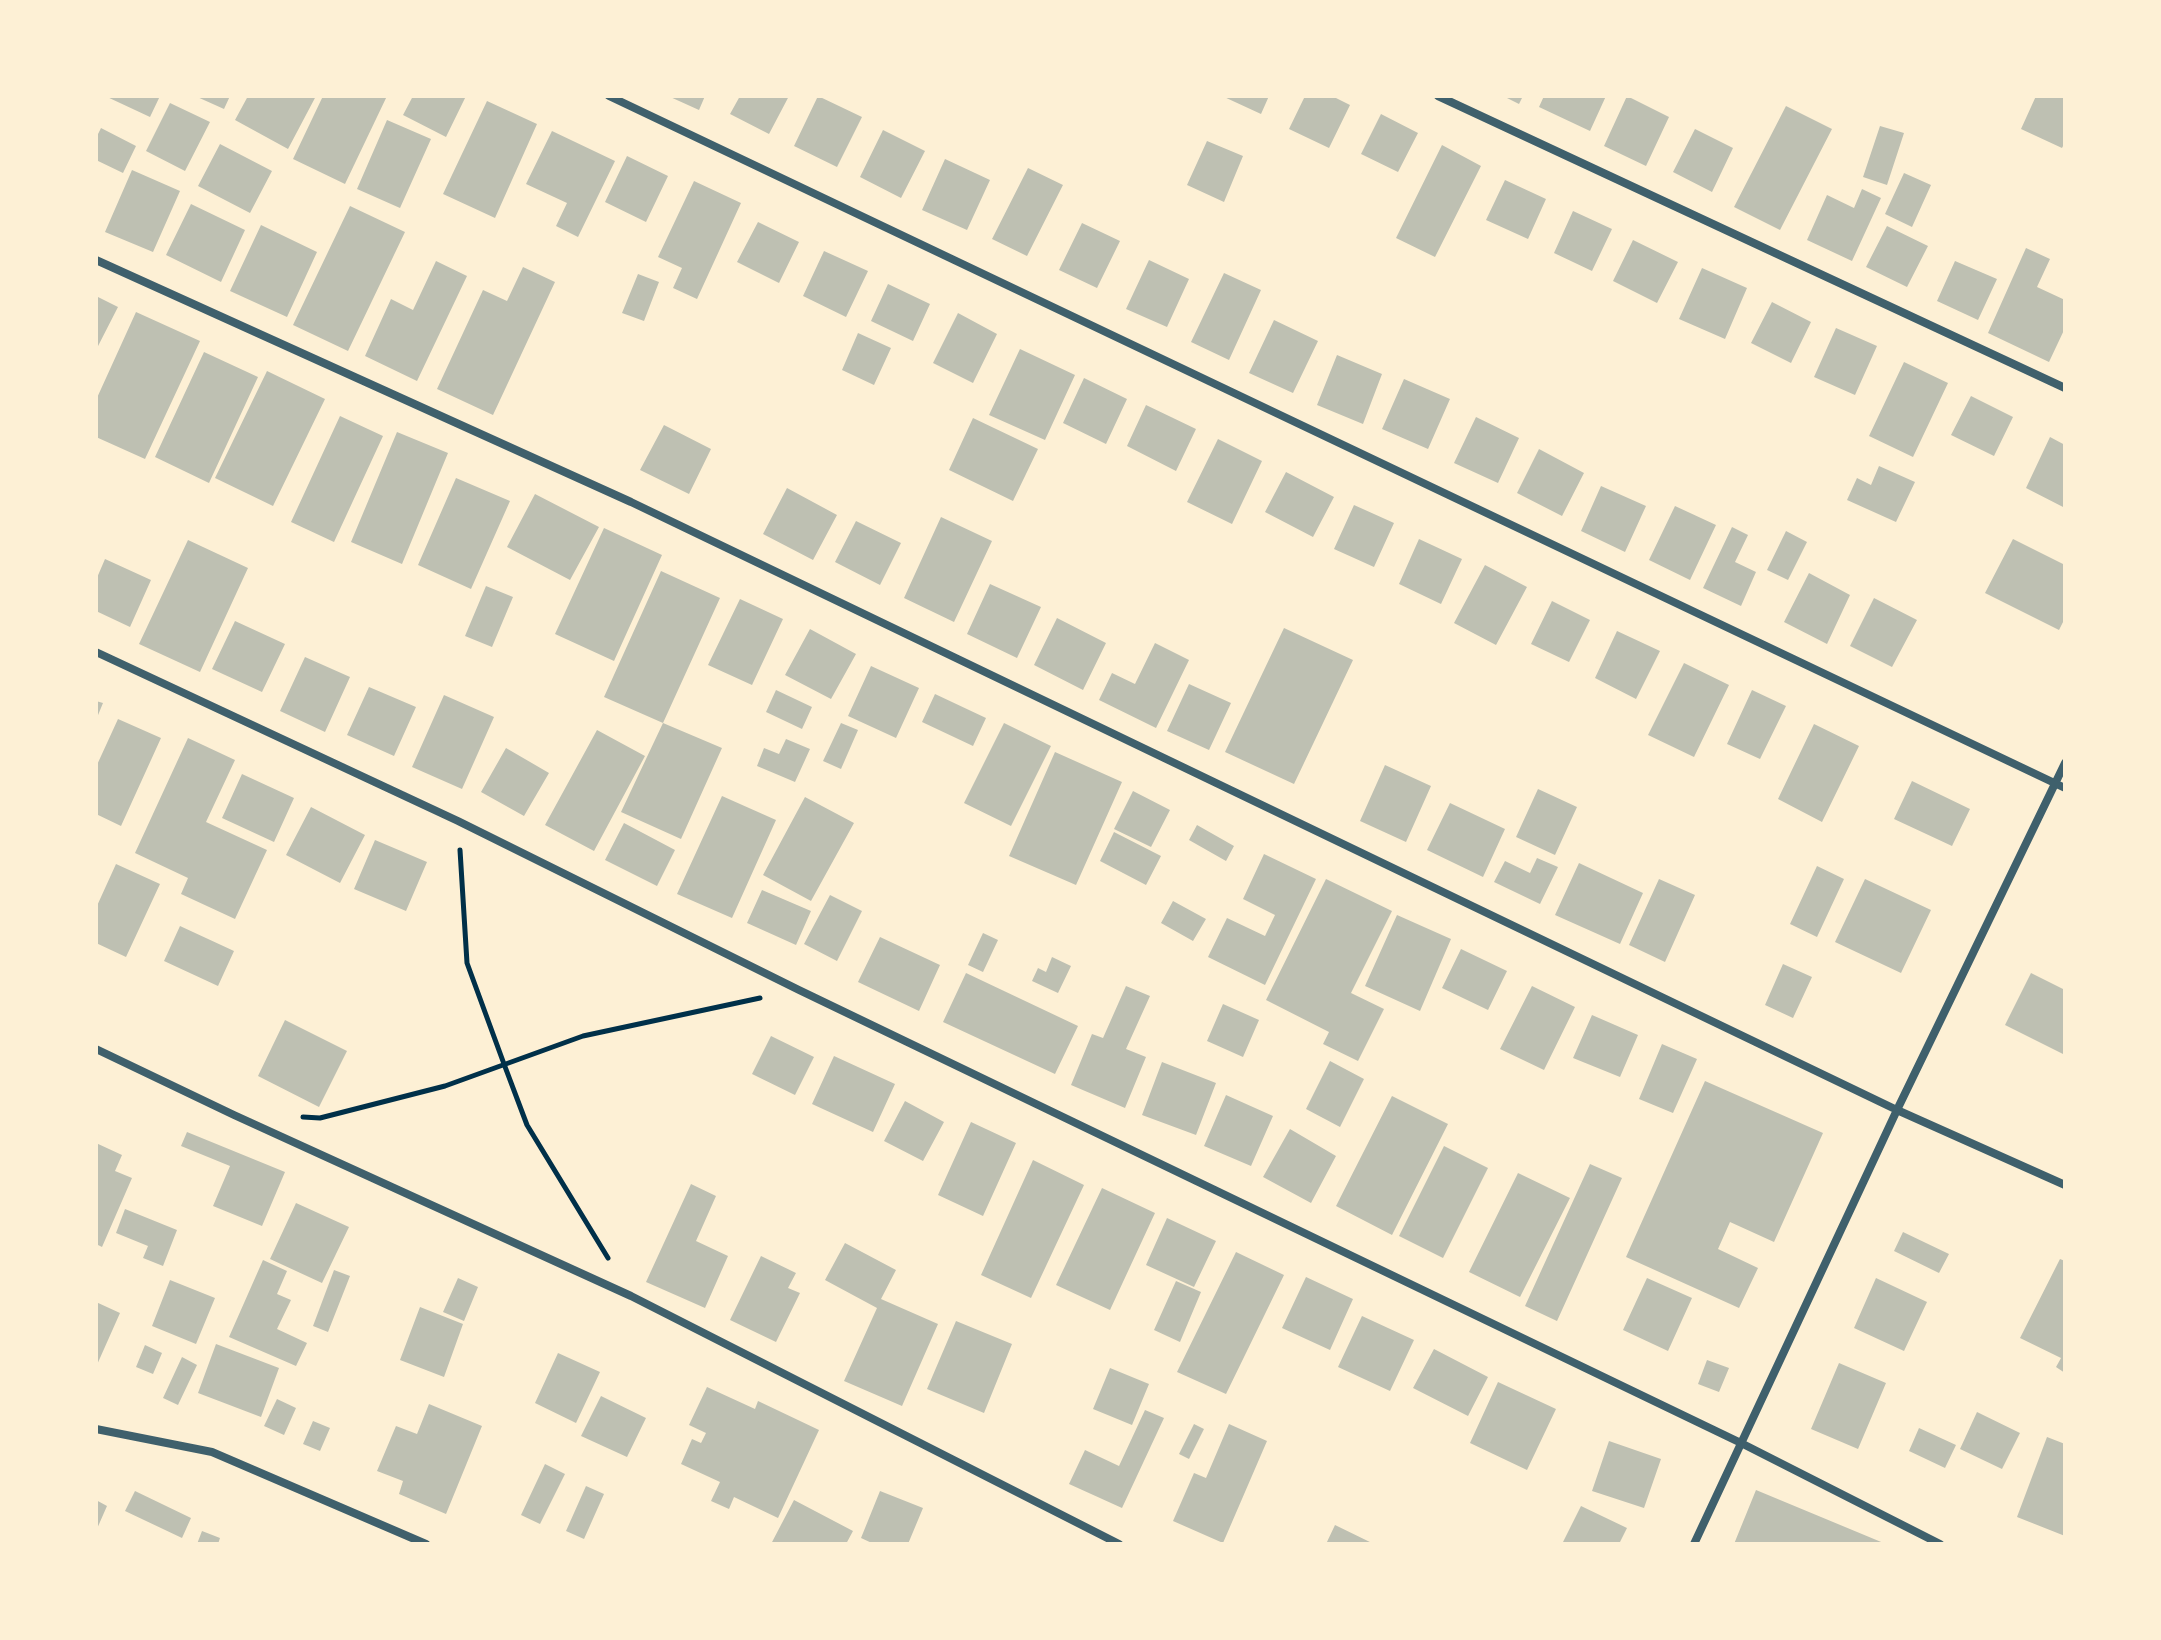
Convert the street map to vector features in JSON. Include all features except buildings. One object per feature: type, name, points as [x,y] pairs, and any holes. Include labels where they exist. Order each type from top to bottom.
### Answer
[{"type":"street","points":[[609,96],[2065,788]]},
{"type":"street","points":[[1438,96],[2065,388]]},
{"type":"street","points":[[96,260],[631,502],[1897,1110],[2065,1185]]},
{"type":"street","points":[[96,652],[458,821],[799,990],[1741,1443],[1940,1544]]},
{"type":"street","points":[[1694,1544],[1897,1110],[2065,763]]},
{"type":"street","points":[[96,1049],[631,1296],[1119,1544]]},
{"type":"street","points":[[96,1429],[212,1452],[426,1544]]},
{"type":"path","points":[[458,821],[467,963],[527,1125],[631,1296]]},
{"type":"path","points":[[291,1117],[320,1118],[445,1086],[583,1036],[799,990]]}]
